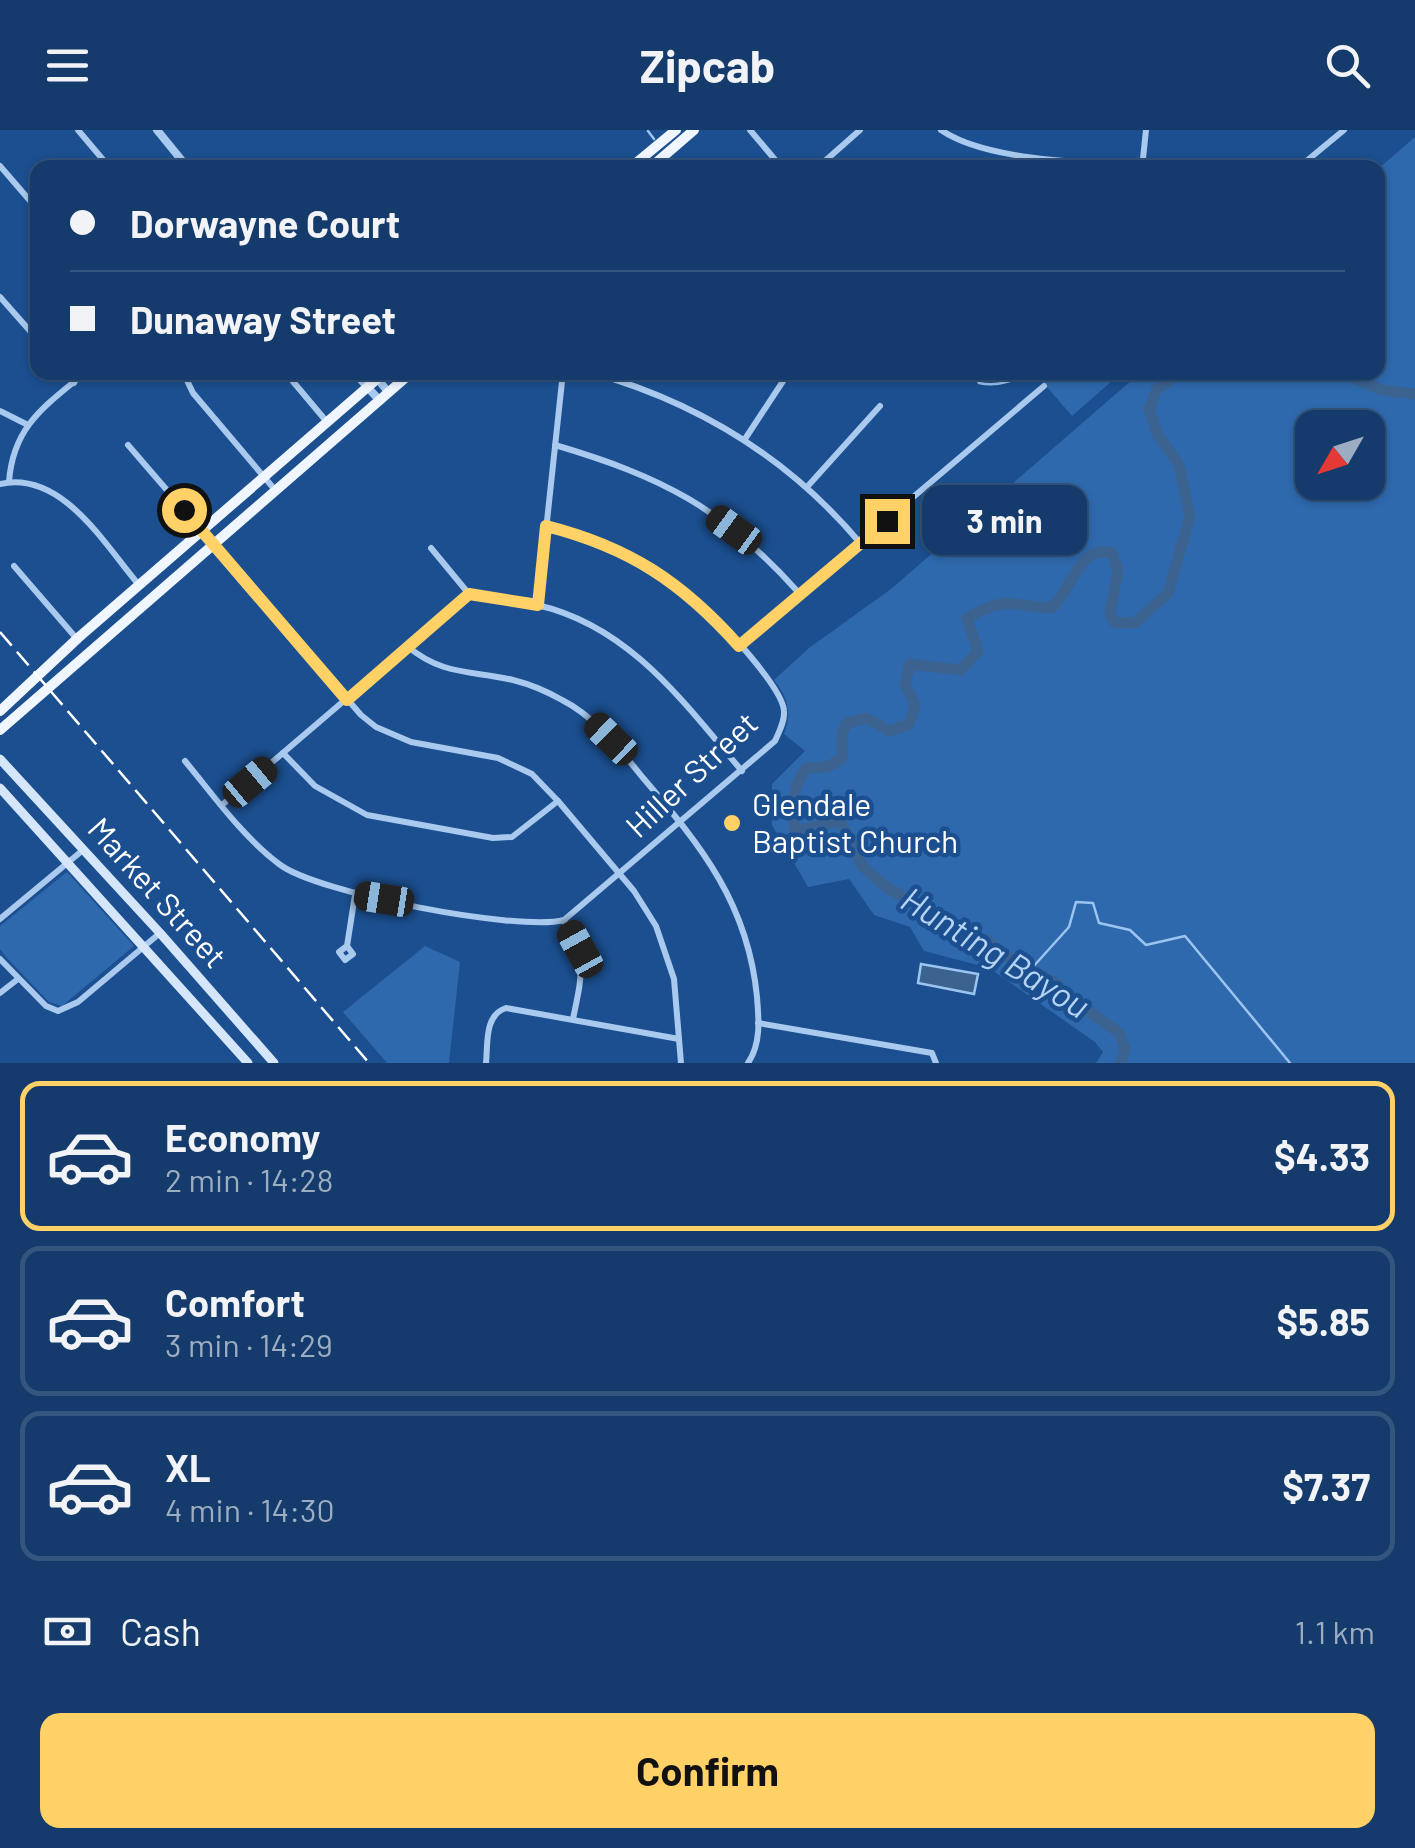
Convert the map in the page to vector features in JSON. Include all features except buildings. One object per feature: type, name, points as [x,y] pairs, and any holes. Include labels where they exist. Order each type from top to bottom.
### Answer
[{"type":"main road","points":[[640,160],[676,130]]},
{"type":"main road","points":[[659,160],[694,130]]},
{"type":"main road","points":[[0,712],[77,638],[374,380]]},
{"type":"main road","points":[[0,730],[403,380]]},
{"type":"main road","points":[[139,585],[152,600]]},
{"type":"main road","points":[[77,638],[90,653]]},
{"type":"main road","name":"Market Street","points":[[0,759],[274,1063]]},
{"type":"main road","name":"Market Street","points":[[0,788],[248,1063]]},
{"type":"main road","points":[[206,1016],[222,1002]]},
{"type":"street","points":[[78,130],[103,160]]},
{"type":"street","points":[[157,130],[181,160]]},
{"type":"street","points":[[750,130],[775,160]]},
{"type":"street","points":[[826,160],[860,130]]},
{"type":"street","points":[[940,130],[952,138],[996,151],[1078,160]]},
{"type":"street","points":[[1143,160],[1146,130]]},
{"type":"street","points":[[1307,160],[1341,131]]},
{"type":"street","points":[[0,166],[30,201]]},
{"type":"street","points":[[0,296],[30,331]]},
{"type":"street","points":[[77,380],[26,424],[4,483],[36,485],[64,499],[139,585]]},
{"type":"street","points":[[186,380],[193,394],[276,491]]},
{"type":"street","points":[[292,380],[328,423]]},
{"type":"street","points":[[361,380],[384,397]]},
{"type":"street","points":[[379,380],[384,397]]},
{"type":"street","points":[[538,605],[563,380]]},
{"type":"street","points":[[613,380],[677,402],[745,439],[807,486],[861,544]]},
{"type":"street","points":[[745,439],[783,380]]},
{"type":"street","points":[[546,526],[585,536],[638,559],[706,608],[739,646],[1044,386]]},
{"type":"street","points":[[807,486],[880,406]]},
{"type":"street","points":[[0,411],[26,424]]},
{"type":"street","points":[[128,445],[347,700],[376,726],[411,742],[498,758],[532,774],[558,801],[645,906],[664,944],[677,998],[682,1063]]},
{"type":"street","points":[[555,445],[625,466],[694,501],[765,556],[799,593]]},
{"type":"street","points":[[432,548],[469,594],[538,605],[584,622],[639,657],[665,681],[742,771]]},
{"type":"street","points":[[14,566],[77,638]]},
{"type":"street","points":[[222,805],[469,594]]},
{"type":"street","points":[[406,646],[438,667],[516,680],[564,701],[611,739],[680,822],[713,866],[741,922],[754,970],[758,1022],[758,1043],[748,1063]]},
{"type":"street","name":"Hiller Street","points":[[564,920],[775,741],[781,729],[783,706],[778,693],[739,646]]},
{"type":"street","points":[[283,752],[314,786],[367,815],[493,838],[512,837],[558,801]]},
{"type":"street","points":[[185,761],[254,842],[282,866],[316,884],[530,925],[564,920],[580,949],[582,977],[573,1020]]},
{"type":"street","points":[[0,919],[83,850]]},
{"type":"street","points":[[347,946],[355,894]]},
{"type":"street","points":[[0,958],[46,1006],[64,1010],[160,933]]},
{"type":"street","points":[[0,993],[18,978]]},
{"type":"street","points":[[486,1063],[491,1019],[506,1008],[678,1039]]},
{"type":"street","points":[[758,1022],[936,1059]]},
{"type":"shaded area","points":[[1415,137],[1415,1063],[1096,1063],[1103,1052],[1095,1042],[989,968],[924,951],[910,927],[874,915],[849,879],[808,887],[772,825],[772,784],[805,751],[784,734],[787,706],[774,680],[809,648],[891,589],[1132,380],[1385,380],[1385,163]]},
{"type":"shaded area","points":[[1041,380],[1113,380],[1072,416]]},
{"type":"shaded area","points":[[67,872],[134,946],[62,1006],[49,1002],[5,956],[0,949],[0,926]]},
{"type":"shaded area","points":[[425,946],[460,962],[449,1063],[387,1063],[343,1012]]},
{"type":"shaded area","points":[[921,964],[978,974],[974,994],[918,983]]},
{"type":"waterway","points":[[648,131],[654,139]]},
{"type":"waterway","points":[[977,380],[993,384],[1011,380]]},
{"type":"waterway","name":"Hunting Bayou","points":[[1121,1063],[1125,1049],[1119,1033],[1058,985],[1004,955],[987,940],[963,939],[938,926],[912,901],[889,889],[863,867],[841,822],[795,830],[793,806],[795,790],[806,768],[827,767],[842,758],[842,734],[847,723],[866,718],[890,731],[909,724],[915,705],[905,684],[910,664],[961,670],[978,651],[967,618],[1009,603],[1051,608],[1083,562],[1100,552],[1112,553],[1118,569],[1110,614],[1115,623],[1135,623],[1168,593],[1190,516],[1179,465],[1158,435],[1149,409],[1157,389],[1171,380]]},
{"type":"waterway","name":"Hunting Bayou","points":[[1358,380],[1382,390],[1415,394]]},
{"type":"waterway","points":[[1032,968],[1069,927],[1076,902],[1093,903],[1099,923],[1130,930],[1146,945],[1185,936],[1290,1063]]},
{"type":"railway","points":[[0,632],[369,1063]]},
{"type":"place","name":"Glendale Baptist Church","points":[[732,823]]},
{"type":"route","points":[[184,510],[347,700],[469,594],[538,605],[546,526],[585,536],[638,559],[706,608],[739,646],[887,521]]}]
